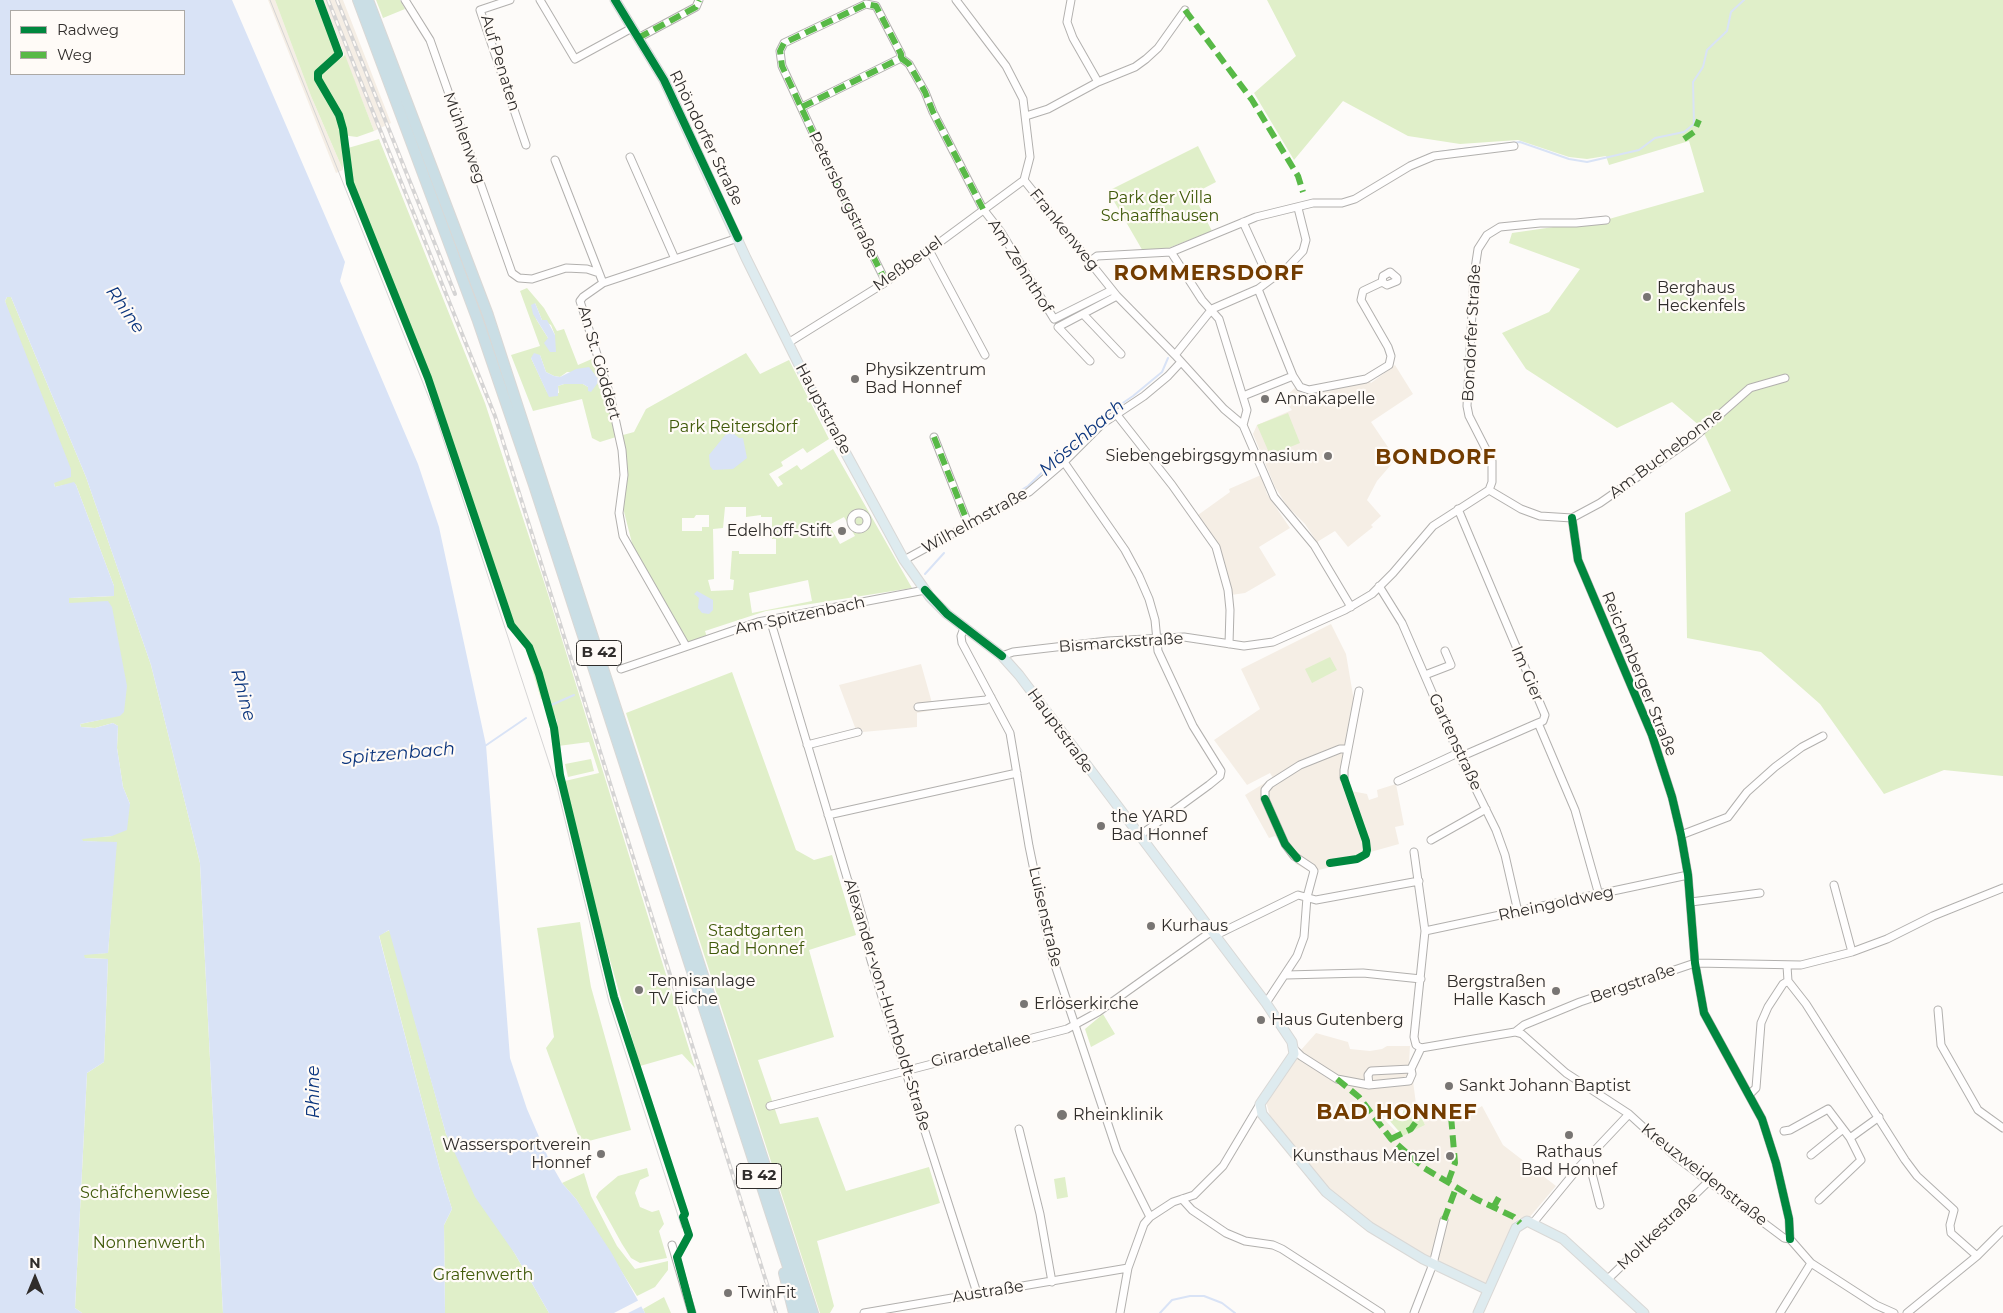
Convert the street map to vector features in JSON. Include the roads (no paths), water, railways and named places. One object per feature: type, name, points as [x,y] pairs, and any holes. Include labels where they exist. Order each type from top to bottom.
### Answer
[{"type":"highway","name":"B 42","points":[[358,0],[478,321],[534,484],[803,1313]]},
{"type":"highway","name":"B 42","points":[[368,0],[488,315],[813,1313]]},
{"type":"highway","points":[[775,1226],[775,1241],[794,1313]]},
{"type":"main road","name":"Rhöndorfer Straße","points":[[615,0],[664,80],[788,343]]},
{"type":"main road","name":"Hauptstraße","points":[[788,343],[833,432],[904,560],[925,590],[964,628],[1002,656],[1019,675],[1266,1003],[1295,1050]]},
{"type":"main road","points":[[1295,1050],[1292,1058],[1260,1104],[1258,1115],[1326,1192],[1370,1227],[1433,1264],[1488,1290]]},
{"type":"main road","points":[[1478,1313],[1516,1228],[1520,1223],[1527,1221],[1563,1239],[1644,1313]]},
{"type":"street","name":"Mühlenweg","points":[[405,0],[430,40],[512,273],[519,278],[532,279],[566,268],[599,273]]},
{"type":"street","name":"Auf Penaten","points":[[510,0],[480,10],[526,145]]},
{"type":"street","points":[[540,0],[574,60],[632,28]]},
{"type":"street","points":[[638,38],[696,6],[699,0]]},
{"type":"street","name":"Frankenweg","points":[[956,0],[1015,80],[1023,100],[1030,157],[1024,180],[1117,296],[1175,355],[1180,363],[1224,409],[1243,425]]},
{"type":"street","points":[[1071,0],[1067,22],[1073,38],[1098,82]]},
{"type":"street","name":"Petersbergstraße","points":[[886,282],[832,174],[782,66],[780,51],[784,43],[872,2],[876,6],[901,54],[901,58],[909,64],[925,92],[933,112],[983,209]]},
{"type":"street","points":[[1026,116],[1048,109],[1146,59],[1158,48],[1185,10]]},
{"type":"street","points":[[802,107],[901,58]]},
{"type":"street","points":[[1090,262],[1097,256],[1172,252],[1243,222],[1313,203],[1342,202],[1355,199],[1410,166],[1434,156],[1514,146]]},
{"type":"street","points":[[630,156],[675,259]]},
{"type":"street","points":[[555,160],[603,283]]},
{"type":"street","name":"Meßbeuel","points":[[788,343],[886,282],[1024,180]]},
{"type":"street","points":[[1175,355],[1212,309],[1258,289],[1289,266],[1302,250],[1306,240],[1298,208]]},
{"type":"street","name":"Am Zehnthof","points":[[983,209],[1001,232],[1054,319],[1112,290]]},
{"type":"street","name":"Bondorfer Straße","points":[[1489,490],[1492,482],[1492,460],[1469,416],[1467,406],[1474,275],[1478,249],[1486,235],[1500,227],[1540,223],[1576,224],[1606,220]]},
{"type":"street","points":[[1243,222],[1269,279]]},
{"type":"street","name":"An St. Göddert","points":[[686,646],[623,536],[619,513],[624,475],[622,450],[610,395],[580,306],[582,297],[603,283],[738,238]]},
{"type":"street","points":[[930,250],[985,355]]},
{"type":"street","points":[[1172,252],[1202,300],[1219,319],[1247,410],[1243,425],[1274,498],[1304,530],[1336,579],[1350,607]]},
{"type":"street","points":[[1258,289],[1293,376],[1300,387],[1309,390],[1366,379],[1389,364],[1391,356],[1388,347],[1360,300],[1364,291],[1382,282]]},
{"type":"street","points":[[1090,361],[1058,327],[1117,296]]},
{"type":"street","points":[[1084,314],[1121,354]]},
{"type":"street","name":"Wilhelmstraße","points":[[904,560],[1029,492],[1064,462],[1102,424],[1168,376],[1180,363]]},
{"type":"street","points":[[1243,396],[1293,376]]},
{"type":"street","name":"Am Buchebonne","points":[[1572,518],[1600,503],[1692,439],[1750,388],[1785,378]]},
{"type":"street","points":[[1117,414],[1178,492],[1216,547],[1228,590],[1230,610],[1229,644]]},
{"type":"street","points":[[934,437],[969,526]]},
{"type":"street","points":[[1064,462],[1112,529],[1134,567],[1149,599],[1158,639],[1158,651],[1193,726],[1221,771],[1220,776],[1209,785],[1139,836]]},
{"type":"street","points":[[1489,490],[1521,509],[1540,516],[1572,518]]},
{"type":"street","name":"Bismarckstraße","points":[[1002,656],[1014,652],[1108,641],[1184,637],[1244,646],[1273,642],[1350,607],[1379,586],[1434,526],[1489,490]]},
{"type":"street","name":"Im Gier","points":[[1458,509],[1545,714],[1543,721],[1538,723],[1575,810],[1599,895]]},
{"type":"street","name":"Reichenberger Straße","points":[[1572,518],[1578,560],[1652,735],[1682,835],[1691,902],[1694,963],[1704,1013],[1762,1119],[1776,1163],[1789,1219],[1787,1239]]},
{"type":"street","name":"Gartenstraße","points":[[1379,586],[1402,623],[1459,755],[1486,809],[1505,855],[1518,912]]},
{"type":"street","name":"Am Spitzenbach","points":[[621,669],[770,619],[925,590]]},
{"type":"street","name":"Alexander-von-Humboldt-Straße","points":[[770,619],[848,881],[854,888],[864,923],[872,965],[977,1293]]},
{"type":"street","name":"Luisenstraße","points":[[964,628],[961,636],[962,642],[1010,733],[1051,952],[1117,1150],[1150,1217]]},
{"type":"street","name":"Gartenstraße","points":[[1424,675],[1451,664],[1445,651]]},
{"type":"street","points":[[1344,778],[1359,691]]},
{"type":"street","points":[[918,707],[986,700],[991,697]]},
{"type":"street","points":[[1398,781],[1538,723]]},
{"type":"street","points":[[807,745],[858,732]]},
{"type":"street","points":[[1682,835],[1728,817],[1747,792],[1775,768],[1802,747],[1824,736]]},
{"type":"street","points":[[1266,1003],[1297,956],[1304,937],[1307,897],[1314,872],[1312,868],[1297,858],[1285,844],[1265,799],[1265,790],[1270,784],[1300,765],[1340,749],[1348,749]]},
{"type":"street","points":[[828,815],[1017,773]]},
{"type":"street","name":"Gartenstraße","points":[[1432,840],[1486,809]]},
{"type":"street","points":[[1369,1085],[1368,1075],[1371,1071],[1411,1069],[1421,1048],[1416,1045],[1414,1037],[1421,979],[1424,931],[1414,852]]},
{"type":"street","name":"Rheingoldweg","points":[[1424,931],[1688,875]]},
{"type":"street","name":"Girardetallee","points":[[770,1106],[906,1069],[1067,1029],[1214,933],[1295,896],[1316,900],[1419,881]]},
{"type":"street","points":[[1834,885],[1852,952]]},
{"type":"street","name":"Bergstraße","points":[[1421,1048],[1515,1032],[1524,1025],[1580,1002],[1694,963],[1787,966],[1801,965],[1852,952],[1887,939],[1934,916],[2003,888]]},
{"type":"street","points":[[1691,902],[1760,893]]},
{"type":"street","points":[[1787,966],[1788,981],[1806,1004],[1917,1176],[1954,1210],[1950,1225],[1951,1233],[1976,1256]]},
{"type":"street","points":[[1286,975],[1363,973],[1421,979]]},
{"type":"street","points":[[1750,1094],[1756,1088],[1761,1024],[1768,1007],[1783,984],[1788,981]]},
{"type":"street","points":[[1938,1010],[1941,1045],[1978,1110],[2003,1128]]},
{"type":"street","name":"Kreuzweidenstraße","points":[[1515,1032],[1522,1034],[1566,1073],[1629,1114],[1676,1157],[1787,1239],[1811,1264],[1876,1305],[1891,1312]]},
{"type":"street","name":"Hauptstraße","points":[[1295,1050],[1336,1079],[1369,1085],[1409,1081],[1412,1074],[1411,1069]]},
{"type":"street","points":[[1784,1131],[1790,1130],[1828,1109],[1850,1138],[1861,1160],[1819,1200]]},
{"type":"street","points":[[1533,1223],[1544,1206],[1629,1114]]},
{"type":"street","points":[[1120,1313],[1128,1268],[1140,1233],[1150,1217],[1173,1202],[1194,1195],[1224,1166],[1258,1115]]},
{"type":"street","points":[[1850,1138],[1879,1117]]},
{"type":"street","points":[[1019,1129],[1040,1214],[1052,1282]]},
{"type":"street","points":[[1811,1155],[1843,1129]]},
{"type":"street","points":[[1588,1158],[1600,1205]]},
{"type":"street","name":"Moltkestraße","points":[[1607,1280],[1708,1181]]},
{"type":"street","points":[[1182,1199],[1192,1210],[1226,1233],[1245,1241],[1273,1245],[1282,1249],[1381,1313]]},
{"type":"street","points":[[1414,1313],[1433,1264],[1444,1220]]},
{"type":"street","points":[[1907,1313],[1976,1256],[2003,1230]]},
{"type":"street","points":[[672,1244],[692,1313]]},
{"type":"street","points":[[1780,1313],[1811,1264]]},
{"type":"street","name":"Austraße","points":[[864,1313],[1128,1268]]},
{"type":"water","name":"Rhine","points":[[0,0],[232,0],[345,262],[340,281],[418,464],[439,527],[486,745],[510,1058],[527,1109],[550,1162],[562,1183],[576,1199],[611,1252],[645,1313],[549,1313],[515,1254],[475,1197],[446,1134],[389,930],[379,936],[440,1170],[452,1209],[444,1225],[445,1313],[223,1313],[200,863],[151,665],[86,477],[11,297],[7,297],[5,301],[71,469],[71,477],[54,483],[55,487],[74,482],[76,485],[114,586],[114,596],[69,598],[69,603],[108,601],[112,607],[127,686],[124,712],[120,716],[80,724],[81,727],[95,728],[113,723],[118,726],[117,748],[123,787],[130,804],[127,830],[112,836],[82,839],[83,841],[117,842],[108,953],[84,955],[85,958],[108,959],[104,1062],[87,1073],[75,1308],[82,1313],[0,1313]]},
{"type":"water","points":[[535,303],[542,320],[547,320],[555,335],[556,352],[550,352],[544,343],[548,338],[533,314],[531,305]]},
{"type":"water","points":[[534,353],[540,355],[546,372],[554,376],[560,377],[576,369],[589,367],[599,380],[591,392],[583,384],[564,384],[558,386],[558,396],[549,397],[531,358]]},
{"type":"water","points":[[733,433],[739,438],[743,438],[747,458],[733,469],[713,470],[710,466],[709,455],[726,434]]},
{"type":"water","points":[[697,591],[713,600],[713,610],[709,614],[702,613],[698,608],[699,598],[694,594]]},
{"type":"waterway","name":"Möschbach","points":[[1427,155],[1520,142],[1569,159],[1587,162],[1639,150],[1655,138],[1684,132],[1694,124],[1693,82],[1703,67],[1707,50],[1727,31],[1731,12],[1744,0]]},
{"type":"waterway","name":"Möschbach","points":[[989,509],[1028,486],[1092,424],[1133,396],[1162,372],[1168,358]]},
{"type":"waterway","name":"Möschbach","points":[[925,574],[944,553]]},
{"type":"waterway","name":"Spitzenbach","points":[[549,706],[574,695]]},
{"type":"waterway","name":"Spitzenbach","points":[[485,746],[526,718]]},
{"type":"waterway","points":[[1160,1313],[1172,1300],[1190,1296],[1204,1296],[1222,1303],[1235,1313]]},
{"type":"tram line","points":[[270,0],[433,408],[557,787],[609,1002],[682,1228]]},
{"type":"railway","points":[[328,0],[495,416],[776,1313]]},
{"type":"railway","points":[[337,0],[455,294]]},
{"type":"place","name":"Berghaus Heckenfels","points":[[1647,297]]},
{"type":"place","name":"Physikzentrum Bad Honnef","points":[[855,379]]},
{"type":"place","name":"Annakapelle","points":[[1265,399]]},
{"type":"place","name":"Siebengebirgsgymnasium","points":[[1328,456]]},
{"type":"place","name":"Edelhoff-Stift","points":[[842,531]]},
{"type":"place","name":"the YARD Bad Honnef","points":[[1101,826]]},
{"type":"place","name":"Kurhaus","points":[[1151,926]]},
{"type":"place","name":"Tennisanlage TV Eiche","points":[[639,990]]},
{"type":"place","name":"Bergstraßen Halle Kasch","points":[[1556,991]]},
{"type":"place","name":"Erlöserkirche","points":[[1024,1004]]},
{"type":"place","name":"Haus Gutenberg","points":[[1261,1020]]},
{"type":"place","name":"Sankt Johann Baptist","points":[[1449,1086]]},
{"type":"place","name":"Rheinklinik","points":[[1062,1115]]},
{"type":"place","name":"Rathaus Bad Honnef","points":[[1569,1135]]},
{"type":"place","name":"Wassersportverein Honnef","points":[[601,1154]]},
{"type":"place","name":"Kunsthaus Menzel","points":[[1450,1156]]},
{"type":"place","name":"TwinFit","points":[[728,1293]]},
{"type":"district","name":"ROMMERSDORF","points":[[1209,274]]},
{"type":"district","name":"BONDORF","points":[[1436,458]]},
{"type":"district","name":"BAD HONNEF","points":[[1397,1113]]},
{"type":"park label","name":"Park der Villa Schaaffhausen","points":[[1160,207]]},
{"type":"park label","name":"Park Reitersdorf","points":[[733,427]]},
{"type":"park label","name":"Stadtgarten Bad Honnef","points":[[756,940]]},
{"type":"park label","name":"Schäfchenwiese","points":[[145,1193]]},
{"type":"park label","name":"Nonnenwerth","points":[[149,1243]]},
{"type":"park label","name":"Grafenwerth","points":[[483,1275]]}]
